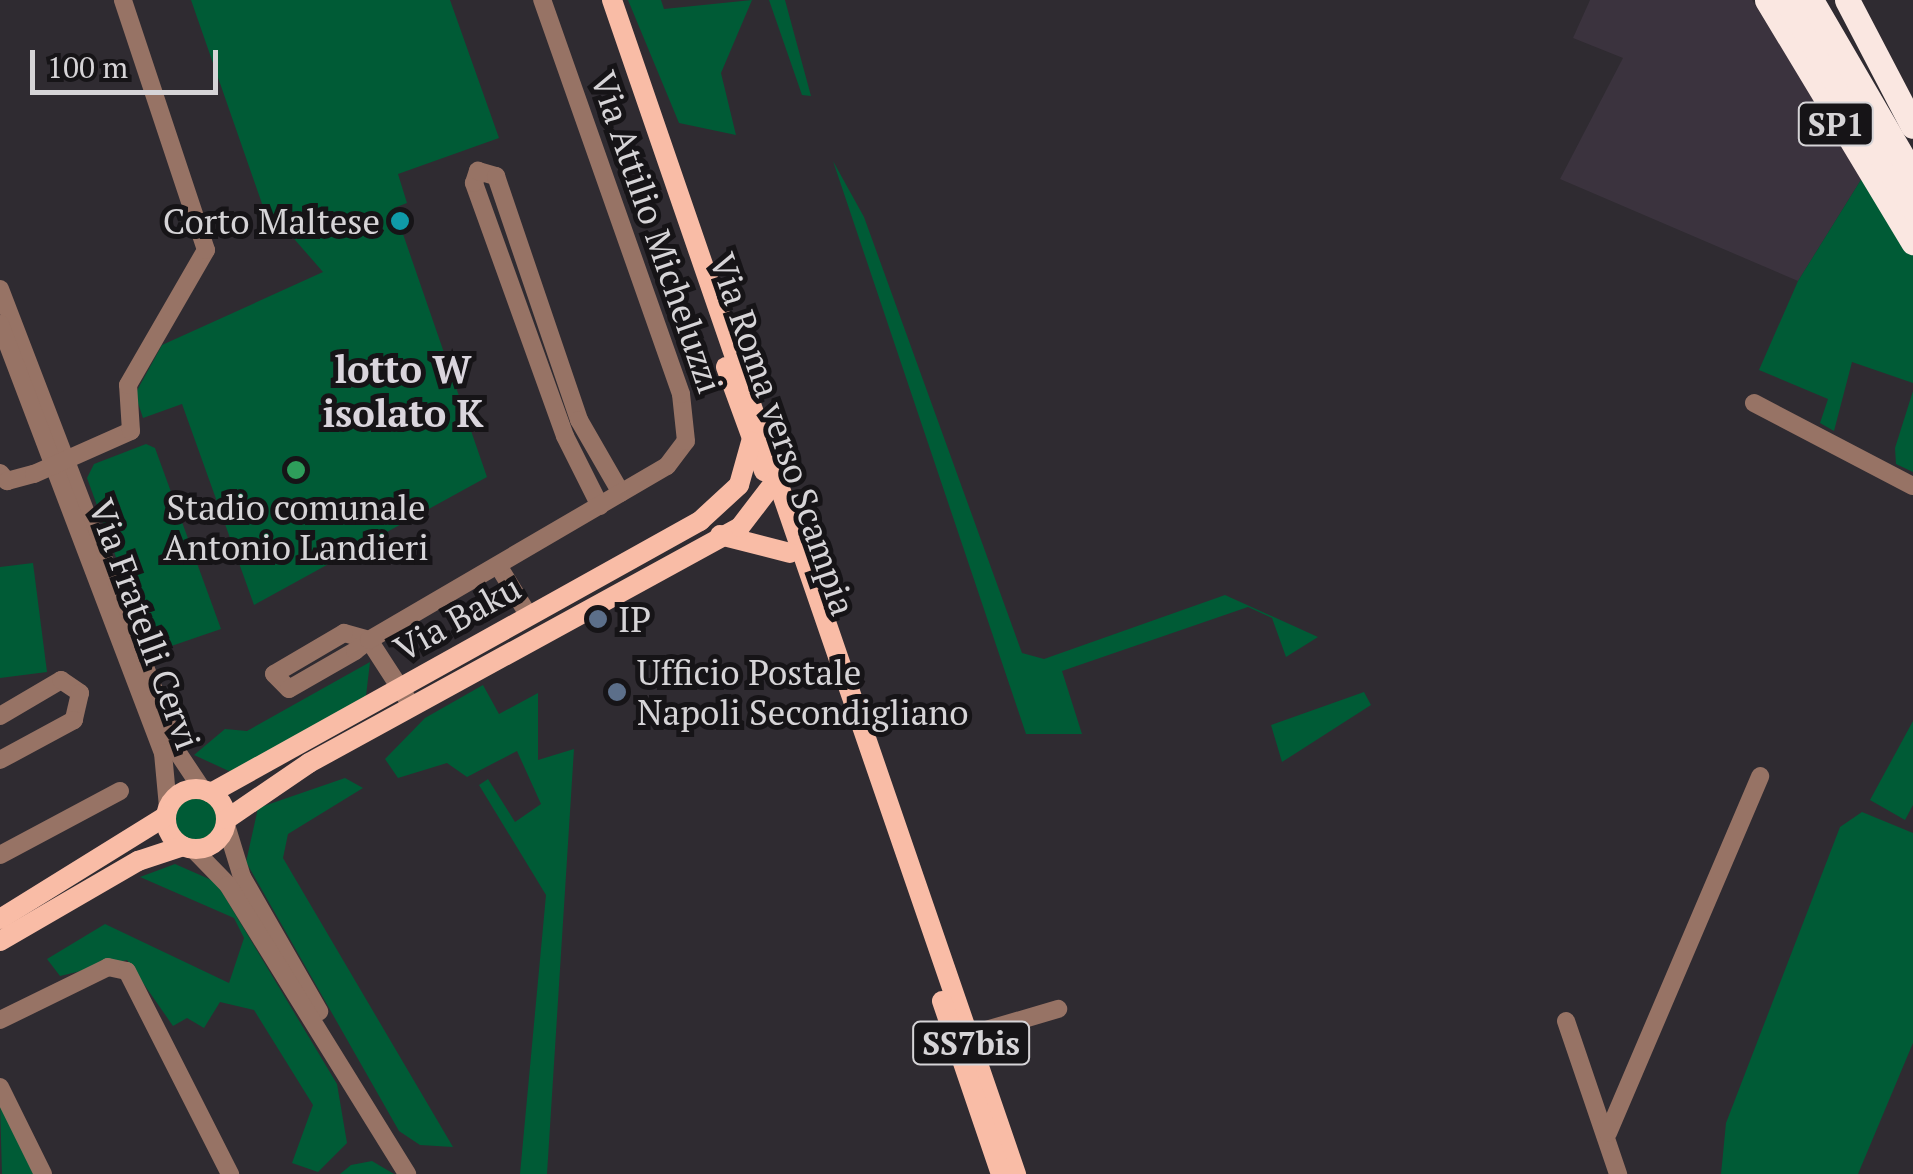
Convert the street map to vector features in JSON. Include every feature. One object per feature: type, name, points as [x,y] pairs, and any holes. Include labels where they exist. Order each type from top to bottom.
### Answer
[{"type":"highway","name":"SP1","points":[[1767,0],[1913,242]]},
{"type":"highway","points":[[1786,0],[1913,208]]},
{"type":"highway","points":[[1811,0],[1913,175]]},
{"type":"highway","name":"SP1","points":[[1847,0],[1913,126]]},
{"type":"main road","name":"Via Roma verso Scampia","points":[[598,0],[752,440],[781,490],[790,553],[962,1037],[1016,1174]]},
{"type":"main road","name":"Via Roma verso Scampia","points":[[612,0],[781,490],[962,1037],[1001,1174]]},
{"type":"main road","points":[[731,495],[752,440]]},
{"type":"main road","name":"Via Baku","points":[[188,847],[210,846],[226,822],[529,616],[731,495],[781,490]]},
{"type":"main road","name":"Via Baku","points":[[167,812],[406,696],[714,534],[756,516],[781,490]]},
{"type":"main road","points":[[714,534],[790,553]]},
{"type":"main road","points":[[207,791],[226,822]]},
{"type":"main road","points":[[0,919],[167,812],[188,847],[138,861],[0,941]]},
{"type":"street","points":[[57,463],[131,431],[128,386],[206,250],[123,0]]},
{"type":"street","name":"Via Attilio Micheluzzi","points":[[370,640],[339,634],[282,665],[273,680],[289,688],[676,459],[686,412],[542,0]]},
{"type":"street","points":[[600,506],[558,418],[474,182],[478,171],[496,176],[579,420],[621,493]]},
{"type":"street","name":"Via Fratelli Cervi","points":[[0,289],[57,463],[163,753],[167,812]]},
{"type":"street","name":"Via Fratelli Cervi","points":[[0,324],[178,754],[207,791]]},
{"type":"street","points":[[1754,404],[1913,486]]},
{"type":"street","name":"Via Fratelli Cervi","points":[[0,473],[8,481],[57,463]]},
{"type":"street","points":[[499,567],[529,616]]},
{"type":"street","points":[[370,640],[406,696]]},
{"type":"street","points":[[0,716],[61,680],[80,693],[74,720],[0,760]]},
{"type":"street","points":[[1608,1133],[1760,776]]},
{"type":"street","points":[[0,855],[120,791]]},
{"type":"street","points":[[226,822],[242,876],[384,1135]]},
{"type":"street","points":[[188,847],[228,884],[407,1174]]},
{"type":"street","points":[[0,1020],[46,992],[108,966],[141,984],[230,1174]]},
{"type":"street","points":[[962,1037],[1058,1009]]},
{"type":"street","points":[[1566,1021],[1608,1133],[1618,1174]]},
{"type":"street","points":[[0,1087],[43,1174]]},
{"type":"shaded area","points":[[1590,0],[1752,0],[1862,178],[1798,281],[1560,179],[1623,58],[1573,38]]},
{"type":"green space","points":[[191,0],[450,0],[499,138],[398,174],[407,203],[394,208],[487,477],[254,605],[182,404],[143,418],[135,394],[162,345],[323,272],[289,233],[274,238]]},
{"type":"green space","points":[[628,0],[661,0],[664,9],[752,0],[721,73],[736,135],[679,123]]},
{"type":"green space","points":[[769,0],[785,0],[811,96],[802,95]]},
{"type":"green space","points":[[833,161],[864,217],[1022,653],[1044,659],[1225,595],[1318,637],[1286,657],[1272,618],[1248,607],[1062,671],[1082,734],[1026,734]]},
{"type":"green space","points":[[1862,178],[1913,254],[1913,383],[1852,362],[1834,431],[1820,423],[1828,399],[1759,370],[1798,281]]},
{"type":"green space","points":[[1913,391],[1913,472],[1896,464],[1895,448]]},
{"type":"green space","points":[[146,444],[155,448],[221,629],[151,653],[87,478],[94,464]]},
{"type":"green space","points":[[33,563],[47,672],[0,678],[0,567]]},
{"type":"green space","points":[[370,662],[366,696],[231,772],[194,755],[225,729],[247,731]]},
{"type":"green space","points":[[483,685],[499,714],[538,693],[538,760],[574,749],[547,1174],[520,1174],[546,895],[479,785],[488,779],[515,822],[541,804],[517,751],[467,777],[447,763],[398,778],[385,759],[425,718]]},
{"type":"green space","points":[[1364,692],[1371,705],[1282,762],[1271,725]]},
{"type":"green space","points":[[1913,721],[1913,805],[1905,820],[1870,800]]},
{"type":"green space","points":[[345,778],[363,788],[288,834],[283,858],[453,1147],[420,1145],[399,1131],[246,862],[258,808]]},
{"type":"green space","points":[[196,796],[212,803],[219,819],[212,835],[196,842],[180,835],[173,819],[180,803]]},
{"type":"green space","points":[[1862,812],[1913,833],[1913,1043],[1858,1174],[1721,1174],[1726,1123],[1840,827]]},
{"type":"green space","points":[[175,864],[216,882],[337,1084],[347,1143],[318,1172],[292,1163],[313,1105],[254,1010],[220,1002],[204,1028],[187,1018],[173,1026],[127,960],[60,976],[47,959],[105,924],[229,983],[244,938],[234,918],[140,877]]},
{"type":"green space","points":[[0,1104],[34,1174],[2,1174]]},
{"type":"green space","points":[[372,1161],[394,1174],[340,1174],[351,1165]]},
{"type":"place","name":"Corto Maltese","points":[[400,221]]},
{"type":"place","name":"Stadio comunale Antonio Landieri","points":[[296,470]]},
{"type":"place","name":"IP","points":[[598,619]]},
{"type":"place","name":"Ufficio Postale Napoli Secondigliano","points":[[617,692]]},
{"type":"district","name":"lotto W isolato K","points":[[403,392]]}]
